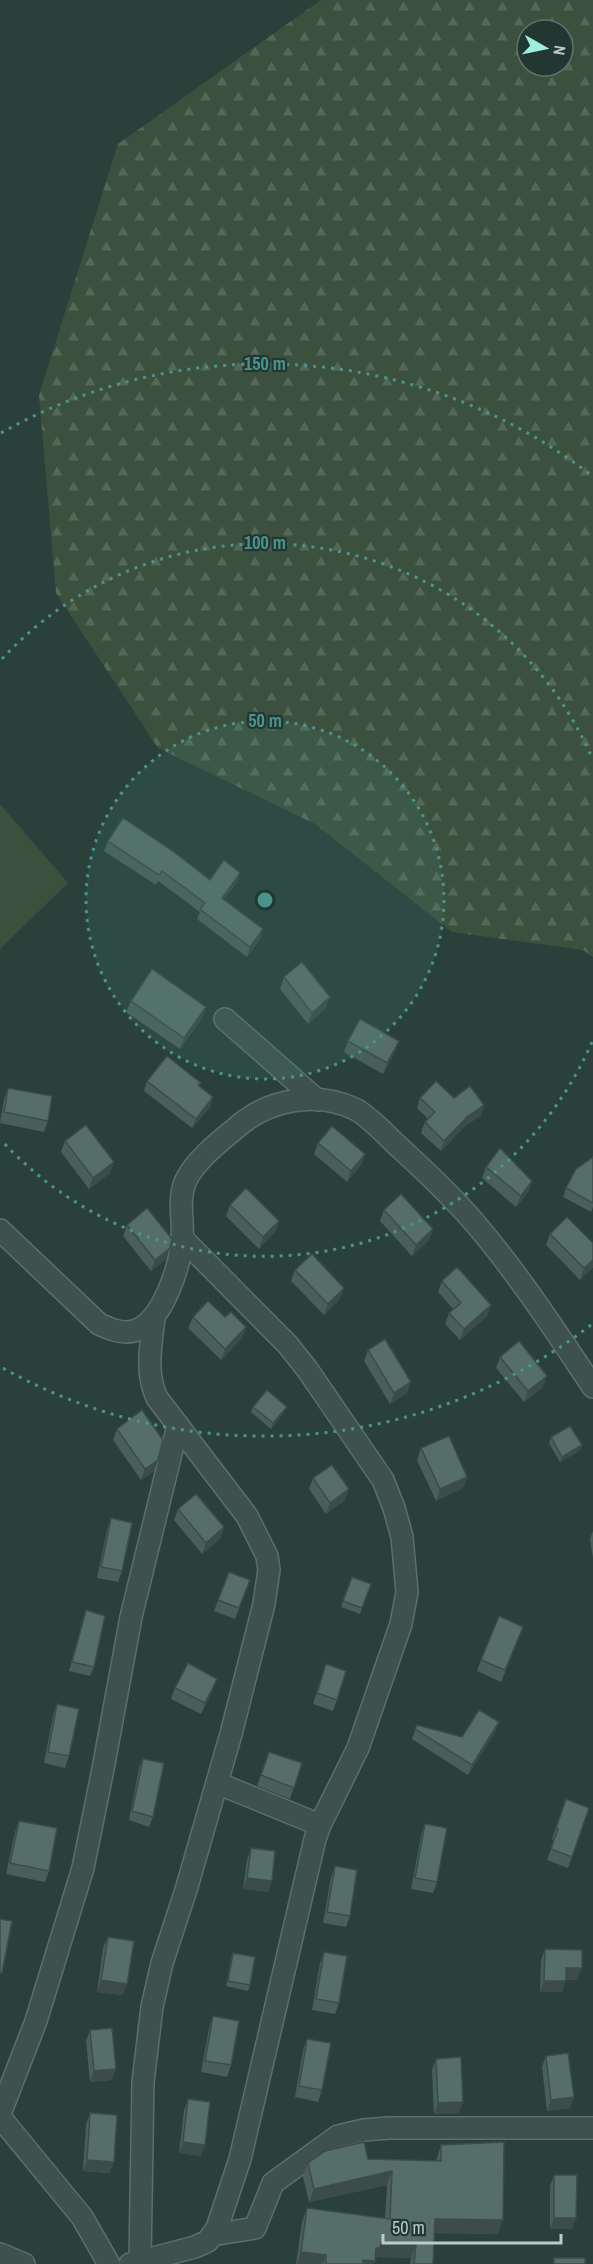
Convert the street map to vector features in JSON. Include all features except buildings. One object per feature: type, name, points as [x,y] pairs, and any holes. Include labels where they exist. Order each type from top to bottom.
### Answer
[{"type":"street","points":[[225,1019],[317,1100]]},
{"type":"street","points":[[189,1256],[173,1280],[154,1318],[150,1357],[152,1387],[157,1398],[247,1516],[267,1556],[269,1570],[264,1604],[217,1783],[162,1963],[152,2007],[143,2082],[135,2262],[195,2247],[208,2241],[216,2228],[240,2159],[320,1825],[358,1748],[401,1624],[406,1592],[402,1537],[383,1480],[288,1345],[189,1256],[182,1238],[181,1198],[186,1180],[220,1141],[243,1121],[263,1109],[288,1101],[317,1100],[338,1102],[357,1110],[435,1180],[469,1216],[520,1282],[593,1387]]},
{"type":"street","points":[[0,1230],[99,1324],[123,1332],[133,1331],[154,1318]]},
{"type":"street","points":[[123,1332],[150,1357]]},
{"type":"street","points":[[109,2264],[82,2217],[0,2116],[36,2021],[82,1868],[131,1617],[178,1425]]},
{"type":"street","points":[[217,1783],[320,1825]]},
{"type":"street","points":[[212,2235],[255,2228],[273,2182],[338,2136],[364,2130],[389,2128],[593,2128]]},
{"type":"street","points":[[0,2254],[24,2264]]},
{"type":"green space","points":[[321,0],[593,0],[593,957],[583,950],[452,932],[315,824],[158,748],[56,593],[39,395],[118,144]]},
{"type":"green space","points":[[0,804],[68,883],[0,949]]}]
